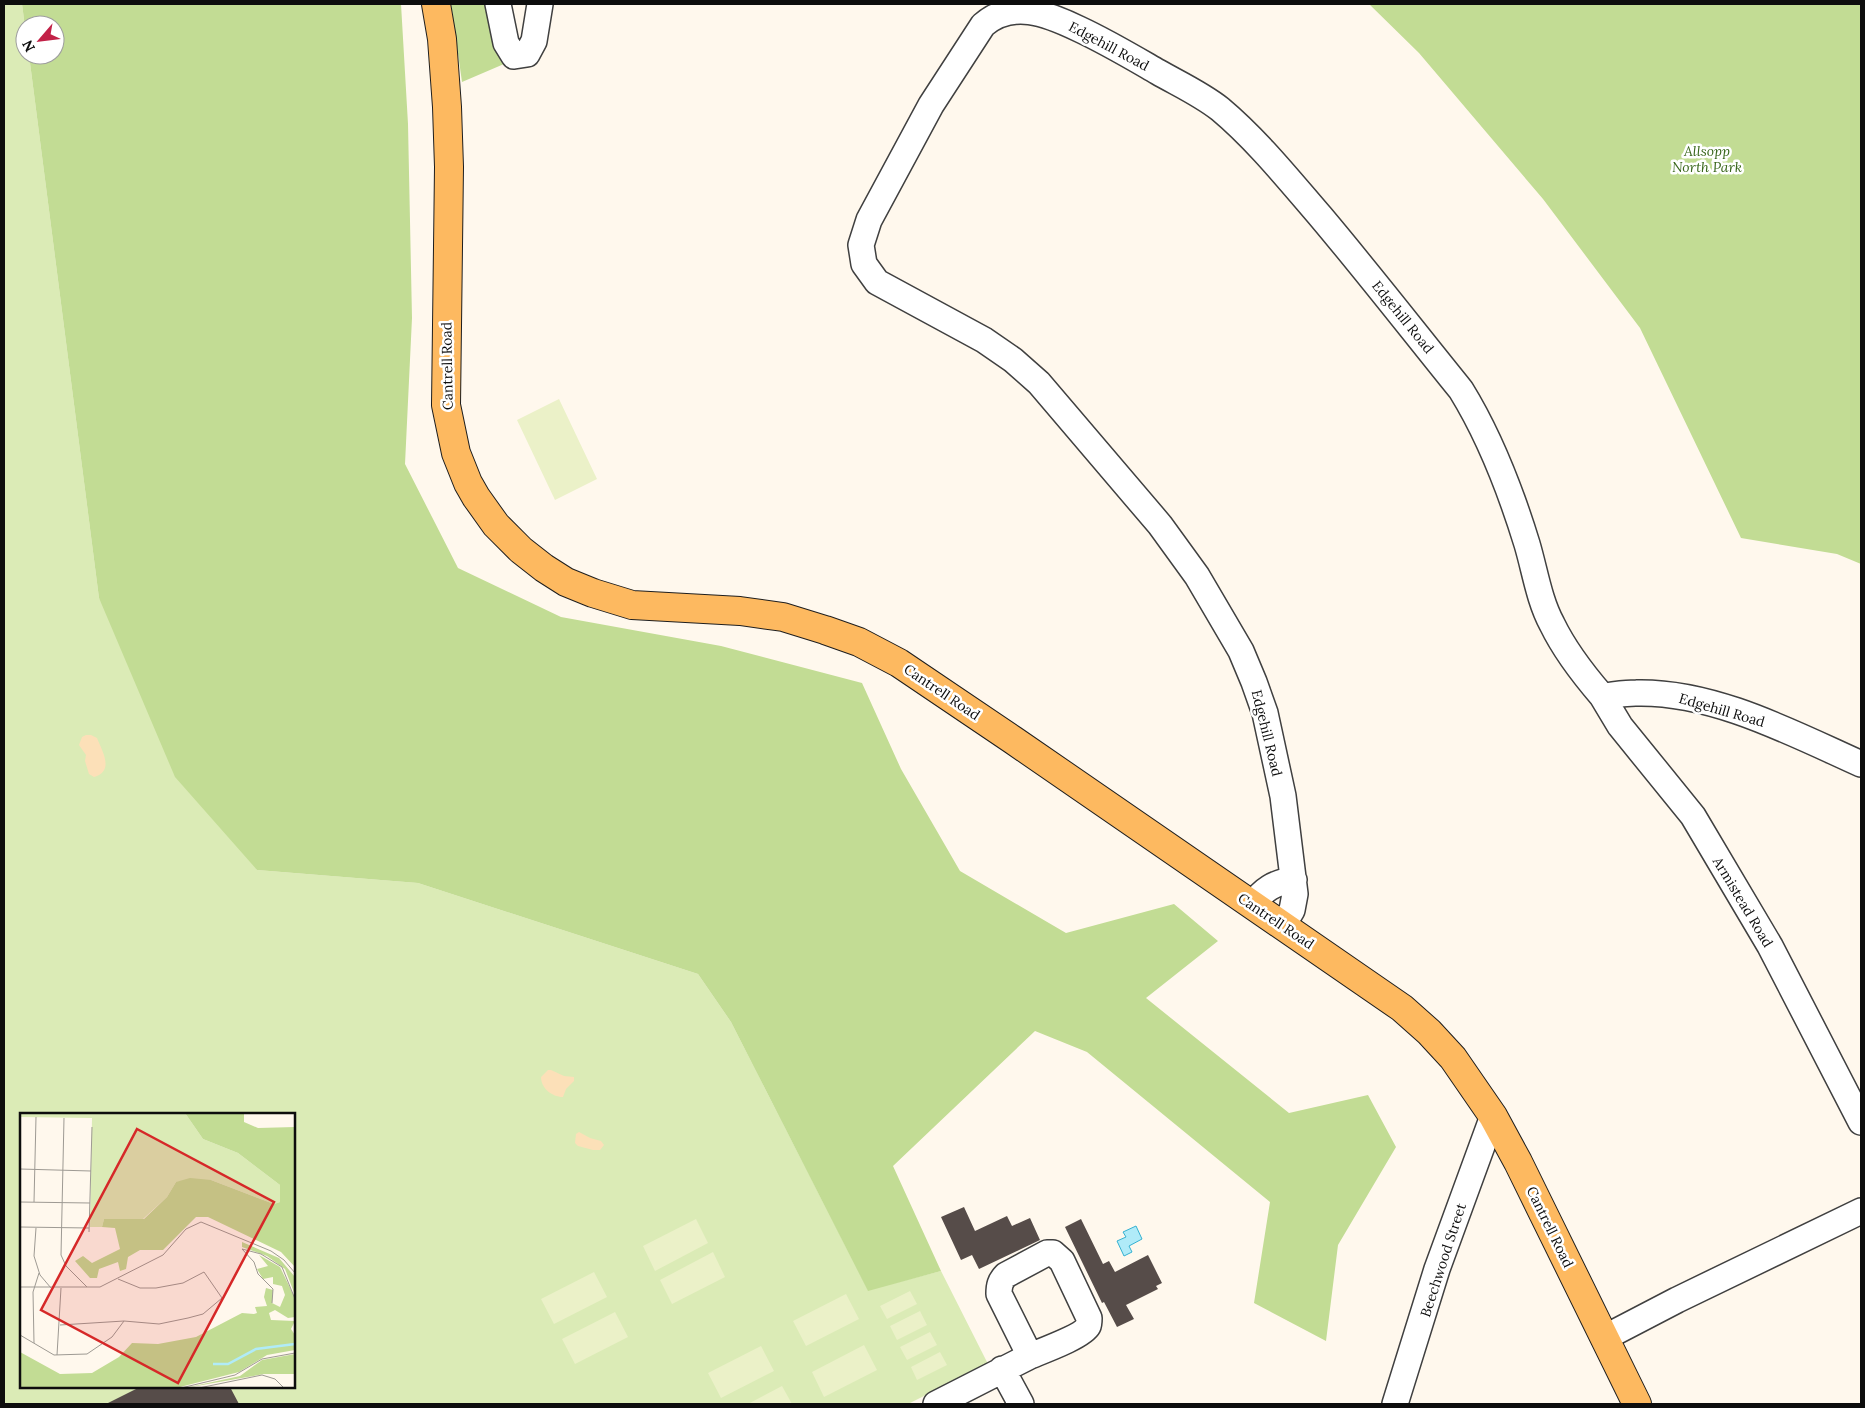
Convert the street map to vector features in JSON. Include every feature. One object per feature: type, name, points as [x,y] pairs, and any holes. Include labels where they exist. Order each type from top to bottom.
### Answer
[{"type":"main road","name":"Cantrell Road","points":[[436,4],[443,58],[449,167],[446,405],[456,453],[468,482],[496,525],[521,550],[544,568],[566,582],[593,593],[632,605],[740,611],[783,617],[858,642],[899,663],[1402,1008],[1429,1032],[1453,1058],[1493,1116],[1518,1162],[1637,1404]]},
{"type":"street","points":[[498,4],[506,43],[514,56],[526,54],[534,41],[540,4]]},
{"type":"street","name":"Edgehill Road","points":[[1283,925],[1294,903],[1294,880],[1283,796],[1262,705],[1241,652],[1196,576],[1146,508],[1039,383],[1013,360],[984,340],[877,282],[863,260],[861,245],[869,220],[930,105],[983,25],[1000,11],[1014,7],[1024,7],[1068,24],[1109,43],[1138,61],[1201,94],[1246,133],[1300,192],[1461,390],[1470,404],[1506,484],[1551,623],[1584,675],[1602,696],[1636,693],[1655,694],[1700,701],[1727,708],[1772,724],[1861,764]]},
{"type":"street","name":"Armistead Road","points":[[1602,696],[1620,726],[1693,816],[1770,946],[1861,1122]]},
{"type":"street","points":[[1252,905],[1267,888],[1285,881],[1294,880]]},
{"type":"street","name":"Beechwood Street","points":[[1395,1404],[1437,1269],[1493,1116]]},
{"type":"street","points":[[1604,1338],[1677,1300],[1861,1211]]},
{"type":"street","points":[[936,1404],[1030,1356]]},
{"type":"street","points":[[1002,1370],[1020,1404]]},
{"type":"green space","points":[[4,4],[22,4],[23,15],[15,15],[15,65],[30,65],[99,598],[257,870],[418,883],[698,974],[731,1022],[868,1290],[941,1271],[988,1364],[908,1404],[4,1404]]},
{"type":"green space","points":[[22,4],[401,4],[408,124],[412,318],[405,464],[458,568],[561,617],[721,646],[862,683],[901,769],[960,871],[1066,933],[1174,904],[1218,941],[1146,998],[1289,1113],[1368,1095],[1396,1147],[1338,1245],[1326,1341],[1254,1303],[1270,1202],[1087,1052],[1035,1031],[893,1166],[941,1271],[868,1291],[731,1022],[698,974],[418,883],[257,870],[175,777],[99,598],[30,65],[65,65],[65,15],[23,15]]},
{"type":"green space","points":[[451,4],[486,4],[504,64],[462,82]]},
{"type":"green space","name":"Allsopp North Park","points":[[1369,4],[1861,4],[1861,564],[1837,554],[1741,538],[1640,328],[1543,199],[1419,53]]},
{"type":"green space","points":[[559,399],[597,479],[555,500],[517,420]]},
{"type":"green space","points":[[696,1219],[708,1243],[655,1271],[643,1246]]},
{"type":"green space","points":[[713,1252],[725,1277],[672,1304],[660,1280]]},
{"type":"green space","points":[[594,1272],[607,1297],[554,1324],[541,1299]]},
{"type":"green space","points":[[910,1291],[917,1304],[887,1319],[880,1306]]},
{"type":"green space","points":[[846,1294],[859,1319],[806,1346],[793,1321]]},
{"type":"green space","points":[[920,1311],[927,1325],[897,1340],[890,1326]]},
{"type":"green space","points":[[615,1312],[628,1337],[575,1364],[562,1339]]},
{"type":"green space","points":[[930,1332],[937,1345],[907,1360],[900,1347]]},
{"type":"green space","points":[[864,1345],[877,1370],[824,1397],[812,1372]]},
{"type":"green space","points":[[761,1346],[774,1371],[721,1398],[708,1373]]},
{"type":"green space","points":[[940,1352],[947,1365],[917,1380],[911,1367]]},
{"type":"green space","points":[[782,1386],[792,1404],[748,1404]]},
{"type":"sand","points":[[86,735],[97,738],[104,754],[104,770],[94,777],[89,774],[85,761],[86,755],[79,745],[82,737]]},
{"type":"sand","points":[[548,1070],[564,1076],[574,1077],[574,1081],[566,1089],[563,1097],[551,1094],[543,1085],[541,1077]]},
{"type":"sand","points":[[579,1132],[601,1141],[604,1145],[600,1150],[578,1146],[575,1143],[576,1134]]},
{"type":"water","points":[[1136,1226],[1142,1239],[1129,1246],[1132,1252],[1124,1256],[1117,1241],[1126,1237],[1123,1232]]},
{"type":"building","points":[[964,1207],[975,1231],[1007,1216],[1012,1226],[1030,1218],[1040,1240],[979,1269],[972,1255],[961,1260],[941,1217]]},
{"type":"building","points":[[1081,1219],[1103,1264],[1109,1261],[1115,1272],[1148,1255],[1162,1283],[1156,1286],[1158,1289],[1126,1305],[1134,1319],[1117,1327],[1104,1302],[1102,1303],[1065,1227]]},
{"type":"building","points":[[138,1388],[231,1388],[239,1404],[106,1404]]}]
